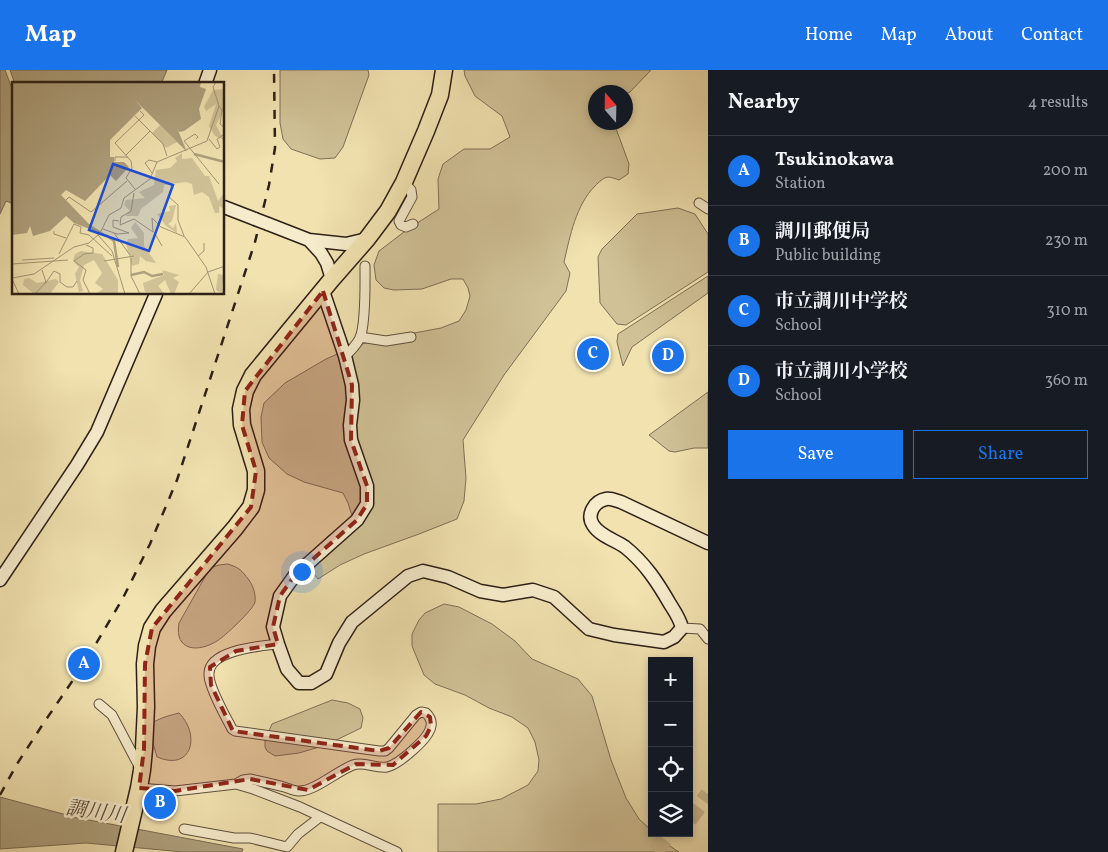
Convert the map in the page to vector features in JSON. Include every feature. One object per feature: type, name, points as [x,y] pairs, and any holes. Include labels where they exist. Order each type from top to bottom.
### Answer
[{"type":"highway","points":[[124,852],[142,770],[146,707],[145,664],[152,628],[163,611],[251,507],[256,490],[256,471],[242,425],[245,390],[253,375],[327,285],[368,239],[388,211],[404,182],[440,95],[444,70]]},
{"type":"street","points":[[205,82],[210,70]]},
{"type":"street","points":[[404,182],[412,190],[412,197],[399,221],[401,226],[406,228],[413,224]]},
{"type":"street","points":[[699,203],[708,209]]},
{"type":"street","points":[[225,207],[309,240],[346,244],[368,239]]},
{"type":"street","points":[[309,240],[327,263],[327,285],[352,385],[351,440],[367,486],[367,504],[357,520],[295,575],[280,596],[273,627],[287,670],[299,683],[311,683],[326,674],[339,643],[352,622],[408,576],[423,571],[448,577],[480,591],[503,595],[533,590],[554,596],[589,630],[664,642],[682,628],[700,629],[706,635]]},
{"type":"street","points":[[345,356],[352,351],[360,336],[366,266]]},
{"type":"street","points":[[0,580],[98,432],[156,295]]},
{"type":"street","points":[[360,336],[386,341],[411,336]]},
{"type":"street","points":[[682,628],[658,582],[624,547],[602,534],[593,525],[591,518],[592,509],[598,502],[608,498],[621,502],[708,544]]},
{"type":"street","points":[[236,784],[250,778],[298,791],[308,790],[342,769],[356,764],[384,768],[393,765],[411,752],[426,736],[431,726],[430,717],[426,712],[421,712],[416,715],[385,751],[232,729],[211,685],[208,675],[210,666],[216,660],[236,651],[278,644]]},
{"type":"street","points":[[99,704],[112,715],[142,770]]},
{"type":"street","points":[[139,788],[175,791],[236,784],[300,807],[397,852]]},
{"type":"street","points":[[184,830],[234,838],[250,838],[287,847],[298,834],[320,817]]},
{"type":"highlighted area","points":[[323,291],[352,385],[351,440],[367,486],[367,504],[357,520],[295,575],[280,596],[273,627],[278,644],[236,651],[210,667],[211,685],[233,731],[379,751],[389,748],[421,712],[430,717],[431,726],[426,736],[393,765],[356,764],[308,790],[250,779],[175,791],[139,788],[144,749],[145,664],[152,628],[251,507],[256,471],[242,425],[245,391]]},
{"type":"shaded area","points":[[0,70],[5,70],[12,89],[12,203],[6,201],[0,214]]},
{"type":"shaded area","points":[[10,70],[167,70],[162,82],[14,82]]},
{"type":"shaded area","points":[[280,70],[368,70],[369,75],[343,147],[335,158],[320,159],[291,149],[283,139],[280,123]]},
{"type":"shaded area","points":[[464,70],[651,70],[633,89],[633,85],[588,85],[588,130],[617,130],[629,164],[628,174],[619,180],[608,177],[603,179],[583,202],[575,221],[564,262],[570,273],[566,291],[504,375],[463,440],[466,478],[464,501],[457,519],[364,554],[340,565],[318,579],[314,574],[317,548],[328,536],[343,528],[352,516],[343,493],[304,482],[287,474],[269,458],[262,442],[261,417],[264,403],[285,383],[326,359],[358,345],[441,328],[459,321],[466,310],[470,296],[463,279],[451,279],[422,289],[394,290],[384,288],[376,280],[374,265],[379,251],[439,209],[438,179],[443,164],[464,149],[490,149],[510,137],[502,116],[475,96]]},
{"type":"shaded area","points":[[678,208],[695,214],[708,234],[708,272],[626,325],[617,324],[600,303],[598,257],[602,249],[637,214]]},
{"type":"shaded area","points":[[708,276],[708,293],[632,347],[623,366],[617,342],[618,334]]},
{"type":"shaded area","points":[[708,392],[708,448],[669,451],[649,435]]},
{"type":"shaded area","points":[[228,564],[240,570],[250,582],[254,590],[255,602],[238,623],[217,641],[202,647],[189,647],[180,639],[178,632],[179,623],[210,568]]},
{"type":"shaded area","points":[[444,604],[459,607],[492,624],[515,641],[532,659],[578,679],[592,696],[611,760],[626,798],[639,819],[648,827],[648,837],[658,837],[679,852],[438,852],[438,804],[476,804],[501,799],[528,785],[538,771],[539,760],[535,742],[528,728],[512,717],[489,708],[465,695],[435,684],[424,675],[412,646],[412,634],[425,613]]},
{"type":"shaded area","points":[[332,700],[348,703],[360,709],[363,718],[361,728],[326,745],[299,753],[275,756],[267,751],[265,740],[272,724]]},
{"type":"shaded area","points":[[179,713],[190,731],[191,741],[189,749],[178,760],[157,757],[148,726],[159,719]]},
{"type":"shaded area","points":[[0,797],[78,818],[243,849],[242,852],[183,852],[86,843],[0,849]]},
{"type":"tunnel","points":[[693,815],[708,794]]},
{"type":"tunnel","points":[[655,852],[667,837]]},
{"type":"railway","points":[[0,795],[17,764],[84,664],[123,598],[150,544],[177,480],[255,242],[269,185],[275,148],[274,70]]},
{"type":"place","name":"市立調川中学校","points":[[593,354]]},
{"type":"place","name":"市立調川小学校","points":[[668,356]]},
{"type":"place","name":"Tsukinokawa","points":[[84,664]]},
{"type":"place","name":"調川郵便局","points":[[160,803]]},
{"type":"water label","name":"調川川","points":[[96,811]]}]
